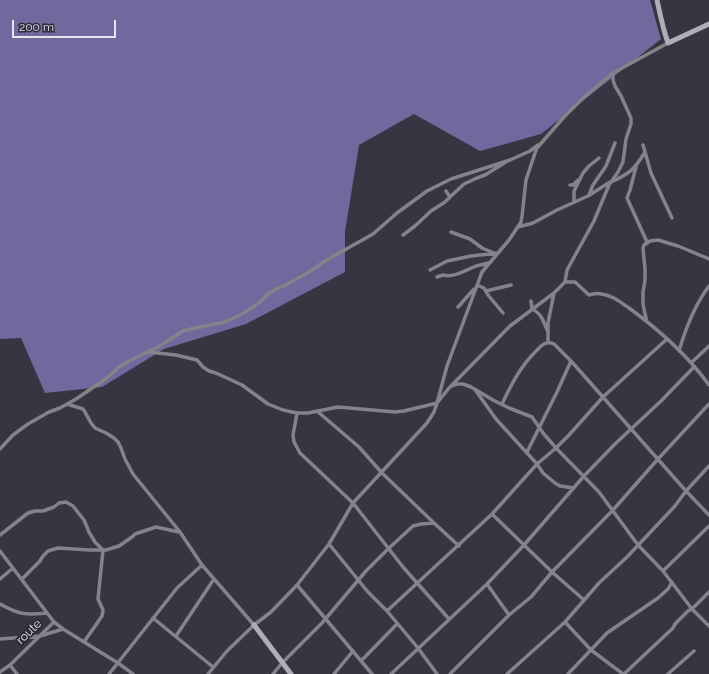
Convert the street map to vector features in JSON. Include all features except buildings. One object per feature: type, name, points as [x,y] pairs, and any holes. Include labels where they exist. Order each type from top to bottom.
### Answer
[{"type":"street","points":[[657,0],[668,43]]},
{"type":"street","points":[[208,674],[227,651],[254,625],[271,612],[297,585],[329,544],[353,503],[427,423],[434,412],[447,366],[482,272],[518,227],[522,216],[526,180],[537,148],[585,96],[613,73],[668,43],[709,24]]},
{"type":"street","points":[[148,352],[176,355],[197,360],[209,371],[242,385],[268,404],[283,410],[297,413],[338,408],[395,412],[436,403],[510,326],[554,293],[565,282],[567,270],[594,221],[611,181],[623,162],[626,139],[632,120],[615,86],[613,73]]},
{"type":"street","points":[[0,449],[13,435],[28,424],[39,417],[67,404],[107,378],[119,367],[145,352],[148,352],[183,331],[225,322],[244,313],[276,289],[309,272],[325,261],[373,234],[427,191],[451,179],[510,160],[530,151],[547,138]]},
{"type":"street","points":[[588,196],[593,185],[606,166],[615,143]]},
{"type":"street","points":[[643,145],[651,173],[672,218]]},
{"type":"street","points":[[645,152],[636,167],[627,198],[647,242]]},
{"type":"street","points":[[574,202],[574,191],[583,173],[587,167],[599,158]]},
{"type":"street","points":[[403,235],[431,211],[446,202],[462,185],[485,175],[510,160]]},
{"type":"street","points":[[518,227],[588,196],[611,181],[624,176],[636,167]]},
{"type":"street","points":[[570,185],[575,184],[583,173]]},
{"type":"street","points":[[446,192],[450,197]]},
{"type":"street","points":[[451,232],[470,239],[482,248],[496,253]]},
{"type":"street","points":[[648,323],[643,298],[645,269],[644,245],[652,240],[658,240],[678,246],[709,259]]},
{"type":"street","points":[[430,270],[447,261],[496,253]]},
{"type":"street","points":[[437,278],[442,275],[446,276],[458,274],[489,263]]},
{"type":"street","points":[[565,282],[575,282],[589,295],[601,293],[614,298],[637,314],[679,351],[700,372],[709,385]]},
{"type":"street","points":[[486,291],[511,285]]},
{"type":"street","points":[[477,286],[484,288],[503,313]]},
{"type":"street","points":[[458,306],[477,286]]},
{"type":"street","points":[[679,351],[683,335],[691,316],[699,300],[709,286]]},
{"type":"street","points":[[548,343],[548,323],[554,293]]},
{"type":"street","points":[[531,301],[532,309]]},
{"type":"street","points":[[532,309],[541,316],[548,333]]},
{"type":"street","points":[[387,611],[459,546],[492,514],[537,464],[556,448],[585,419],[604,397],[667,340]]},
{"type":"street","points":[[502,404],[522,367],[542,345],[548,343],[554,344],[604,397],[686,491],[709,515]]},
{"type":"street","points":[[691,363],[709,346]]},
{"type":"street","points":[[527,452],[557,392],[570,361]]},
{"type":"street","points":[[391,674],[487,584],[524,546],[584,476],[631,428],[661,402],[694,367]]},
{"type":"street","points":[[449,388],[457,384],[464,384],[520,413],[532,417],[556,448],[600,492],[638,545],[663,571],[692,609],[709,626]]},
{"type":"street","points":[[476,390],[496,419],[527,452],[543,473],[560,486],[574,488]]},
{"type":"street","points":[[67,404],[83,409],[95,428],[106,433],[118,442],[133,474],[180,532],[202,565],[254,625],[290,674]]},
{"type":"street","points":[[450,674],[509,615],[531,597],[552,572],[613,510],[709,404]]},
{"type":"street","points":[[317,411],[359,447],[382,472],[459,546]]},
{"type":"street","points":[[297,413],[294,435],[296,448],[353,503],[388,549],[449,618]]},
{"type":"street","points":[[506,674],[565,622],[584,600],[624,561],[675,506],[686,491],[709,466]]},
{"type":"street","points":[[0,535],[28,513],[54,507],[59,503],[66,502],[73,506],[84,520],[95,542],[103,550]]},
{"type":"street","points":[[492,514],[524,546],[584,600]]},
{"type":"street","points":[[273,674],[282,662],[326,619],[366,571],[388,549],[413,526],[434,523]]},
{"type":"street","points":[[663,571],[709,526]]},
{"type":"street","points":[[22,579],[48,551],[58,548],[103,550],[119,546],[135,534],[156,527],[180,532]]},
{"type":"street","points":[[329,544],[368,592],[387,611],[418,648],[437,674]]},
{"type":"street","points":[[84,642],[102,616],[103,610],[98,599],[103,550]]},
{"type":"street","points":[[0,551],[54,622],[133,674]]},
{"type":"street","points":[[109,674],[177,588],[202,565]]},
{"type":"street","points":[[0,579],[13,568]]},
{"type":"street","points":[[176,636],[214,579]]},
{"type":"street","points":[[568,674],[607,633],[658,598],[668,589],[672,582]]},
{"type":"street","points":[[487,584],[509,615]]},
{"type":"street","points":[[297,585],[372,674]]},
{"type":"street","points":[[565,622],[591,650],[623,674],[673,628],[675,624],[709,592]]},
{"type":"street","points":[[0,604],[14,612],[28,615],[47,613]]},
{"type":"street","points":[[153,618],[214,667]]},
{"type":"street","name":"route","points":[[0,672],[10,665],[54,622]]},
{"type":"street","points":[[361,661],[397,624]]},
{"type":"street","points":[[0,639],[40,636],[63,629]]},
{"type":"street","points":[[334,674],[353,651]]},
{"type":"street","points":[[668,674],[694,651]]},
{"type":"street","points":[[10,665],[17,674]]},
{"type":"shaded area","points":[[0,0],[650,0],[661,39],[541,134],[480,151],[414,114],[359,145],[345,232],[345,272],[246,324],[164,349],[102,387],[45,393],[21,338],[0,339]]}]
